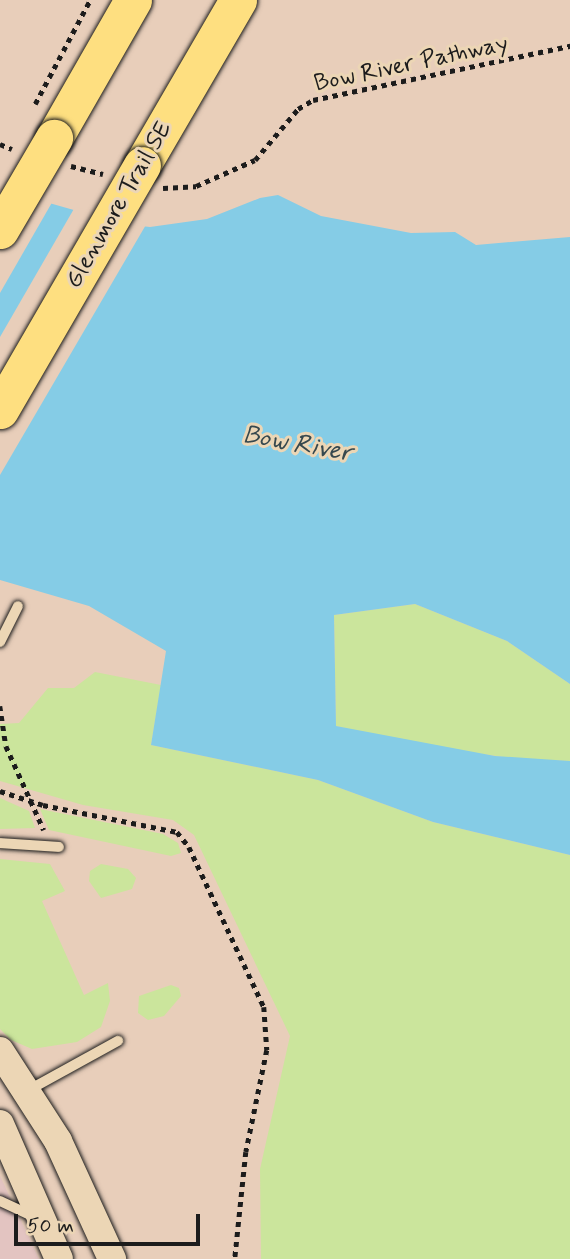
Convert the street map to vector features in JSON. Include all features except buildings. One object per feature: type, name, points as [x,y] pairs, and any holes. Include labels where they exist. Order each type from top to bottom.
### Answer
[{"type":"highway","points":[[0,230],[49,140],[133,0]]},
{"type":"highway","name":"Glenmore Trail SE","points":[[0,410],[138,176],[237,0]]},
{"type":"main road","points":[[0,1051],[58,1141],[112,1259]]},
{"type":"main road","points":[[0,1124],[60,1259]]},
{"type":"lane","points":[[0,642],[18,606]]},
{"type":"lane","points":[[0,843],[55,847]]},
{"type":"lane","points":[[27,1091],[118,1041]]},
{"type":"lane","points":[[0,1201],[45,1223]]},
{"type":"path","points":[[49,140],[90,0]]},
{"type":"path","name":"Bow River Pathway","points":[[49,140],[180,190],[237,170],[265,151],[298,110],[313,100],[570,46]]},
{"type":"path","points":[[0,144],[18,151]]},
{"type":"path","points":[[0,706],[6,746],[55,847]]},
{"type":"path","points":[[0,791],[32,801],[177,832],[189,846],[264,1007],[267,1049],[246,1152],[235,1259]]},
{"type":"shaded area","points":[[0,1176],[39,1259],[0,1259]]},
{"type":"green space","points":[[415,604],[507,641],[570,684],[570,761],[523,760],[414,744],[336,726],[334,615]]},
{"type":"green space","points":[[95,672],[161,685],[151,745],[318,780],[433,822],[570,855],[570,1259],[261,1259],[260,1169],[290,1036],[194,835],[173,820],[83,805],[0,781],[0,724],[19,723],[48,688],[74,688]]},
{"type":"green space","points":[[0,798],[29,811],[35,828],[0,829]]},
{"type":"green space","points":[[40,809],[163,834],[178,843],[181,853],[171,856],[49,830]]},
{"type":"green space","points":[[0,859],[50,864],[65,891],[42,901],[84,995],[108,983],[110,1001],[101,1027],[77,1042],[32,1049],[11,1040],[0,1029]]},
{"type":"green space","points":[[101,864],[128,869],[136,878],[132,889],[101,898],[89,881],[90,871]]},
{"type":"green space","points":[[171,985],[179,988],[181,996],[164,1016],[148,1020],[138,1013],[139,996]]},
{"type":"water","name":"Bow River","points":[[0,189],[123,224],[150,227],[207,219],[260,198],[278,195],[321,216],[411,233],[455,232],[476,245],[570,237],[570,684],[507,641],[415,604],[334,615],[336,726],[495,756],[570,761],[570,855],[433,822],[318,780],[151,745],[166,651],[89,606],[0,580]]},
{"type":"pier","points":[[0,186],[54,199],[0,293]]},
{"type":"pier","points":[[75,207],[147,223],[0,475],[0,337]]}]
